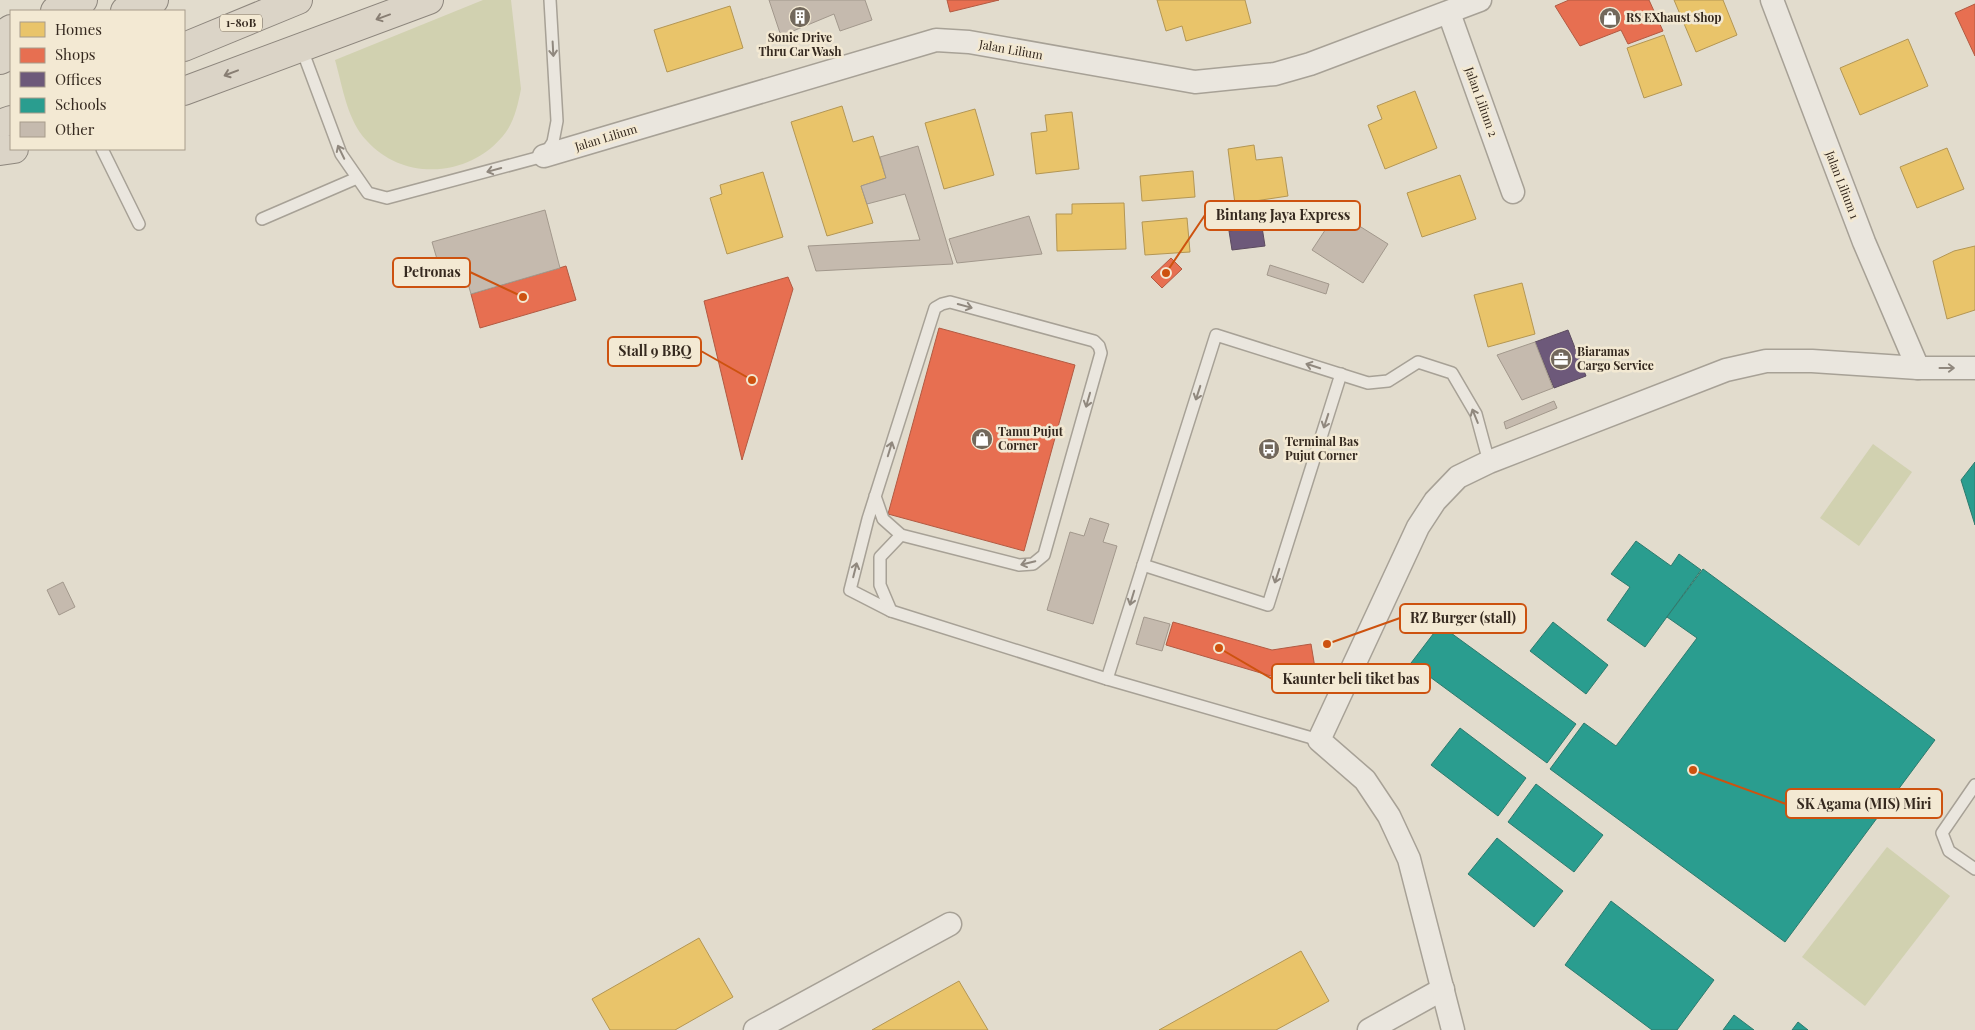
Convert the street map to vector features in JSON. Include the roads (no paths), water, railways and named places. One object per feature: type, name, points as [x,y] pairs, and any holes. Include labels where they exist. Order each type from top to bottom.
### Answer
[{"type":"highway","points":[[57,10],[82,0]]},
{"type":"highway","points":[[128,10],[154,0]]},
{"type":"highway","name":"1-80B","points":[[185,47],[298,0]]},
{"type":"highway","points":[[185,91],[429,0]]},
{"type":"street","name":"Jalan Lilium","points":[[544,156],[936,40],[969,42],[1195,82],[1276,74],[1310,64],[1480,0]]},
{"type":"street","name":"Jalan Lilium 1","points":[[1772,0],[1864,242],[1918,368]]},
{"type":"street","name":"Jalan Lilium 2","points":[[1449,13],[1513,192]]},
{"type":"street","points":[[1453,1030],[1409,859],[1389,816],[1365,780],[1319,740],[1418,527],[1435,501],[1458,477],[1490,462],[1726,370],[1766,361],[1812,361],[1918,368],[1975,368]]},
{"type":"street","points":[[755,1030],[950,924]]},
{"type":"street","points":[[1369,1030],[1443,989]]},
{"type":"lane","points":[[301,47],[341,154],[368,193],[387,198],[544,156],[553,142],[557,121],[550,0]]},
{"type":"lane","points":[[102,150],[139,224]]},
{"type":"lane","points":[[262,219],[357,178]]},
{"type":"lane","points":[[876,496],[883,519],[901,535],[1018,565],[1033,564],[1044,555],[1101,353],[1099,346],[1094,340],[950,302],[935,308],[868,519],[850,590],[891,611],[1107,679],[1319,740]]},
{"type":"lane","points":[[1107,679],[1216,335],[1368,383],[1388,381],[1418,362],[1452,373],[1476,414],[1490,462]]},
{"type":"lane","points":[[1143,565],[1268,604],[1341,374]]},
{"type":"lane","points":[[891,611],[880,584],[880,557],[901,535]]},
{"type":"lane","points":[[1975,785],[1942,833],[1949,851],[1975,869]]},
{"type":"place","name":"Sonic Drive Thru Car Wash","points":[[800,17]]},
{"type":"place","name":"RS EXhaust Shop","points":[[1610,18]]},
{"type":"place","name":"Bintang Jaya Express","points":[[1166,273]]},
{"type":"place","name":"Petronas","points":[[523,297]]},
{"type":"place","name":"Biaramas Cargo Service","points":[[1561,359]]},
{"type":"place","name":"Stall 9 BBQ","points":[[752,380]]},
{"type":"place","name":"Tamu Pujut Corner","points":[[982,439]]},
{"type":"place","name":"Terminal Bas Pujut Corner","points":[[1269,449]]},
{"type":"place","name":"RZ Burger (stall)","points":[[1327,644]]},
{"type":"place","name":"Kaunter beli tiket bas","points":[[1219,648]]},
{"type":"place","name":"SK Agama (MIS) Miri","points":[[1693,770]]}]
